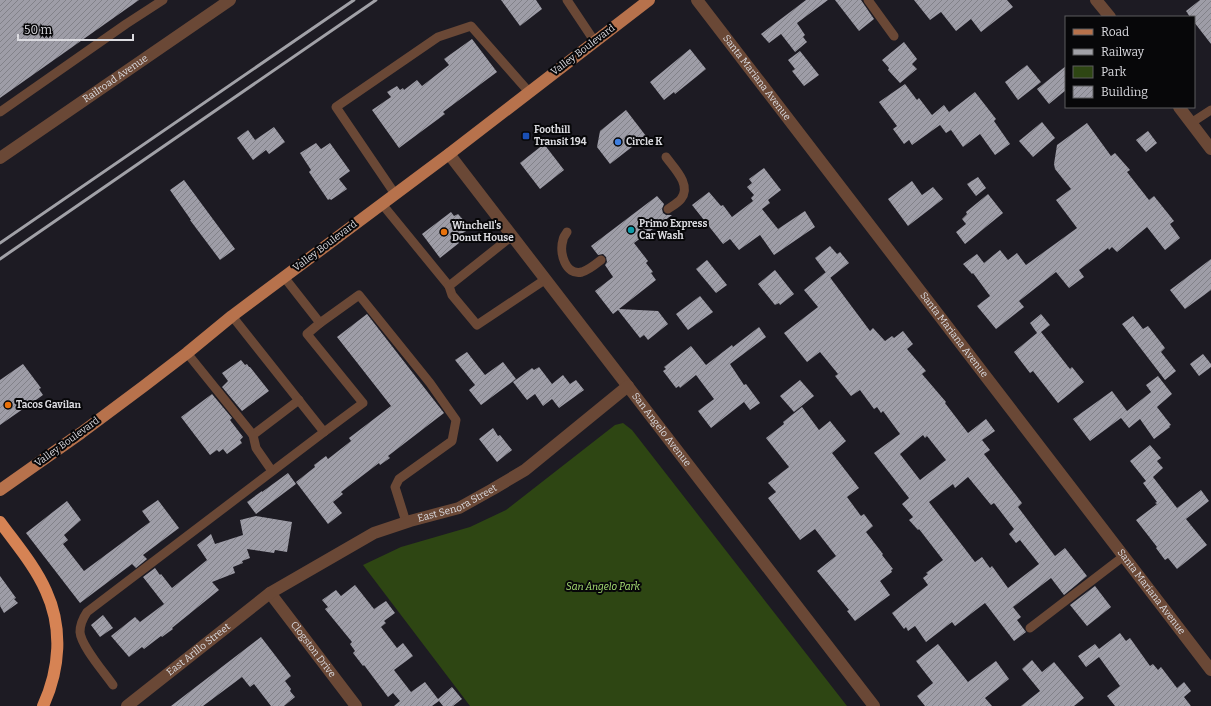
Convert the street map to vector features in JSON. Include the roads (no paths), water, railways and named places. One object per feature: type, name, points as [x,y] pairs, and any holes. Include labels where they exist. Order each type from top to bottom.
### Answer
[{"type":"highway","points":[[0,522],[42,583],[49,598],[54,615],[57,636],[57,658],[54,675],[43,706]]},
{"type":"main road","name":"Valley Boulevard","points":[[0,490],[81,433],[187,354],[232,316],[449,154],[649,0]]},
{"type":"street","name":"Railroad Avenue","points":[[0,158],[230,0]]},
{"type":"street","name":"Santa Mariana Avenue","points":[[697,0],[1211,670]]},
{"type":"street","points":[[1096,0],[1109,16]]},
{"type":"street","points":[[1180,108],[1211,149]]},
{"type":"street","name":"San Angelo Avenue","points":[[449,154],[874,706]]},
{"type":"street","name":"East Senora Street","points":[[270,593],[374,533],[406,522],[459,508],[493,489],[525,470],[628,386]]},
{"type":"street","name":"East Arillo Street","points":[[129,706],[270,593]]},
{"type":"street","name":"Clogston Drive","points":[[270,593],[356,706]]},
{"type":"lane","points":[[0,112],[126,24],[164,0]]},
{"type":"lane","points":[[567,0],[595,42]]},
{"type":"lane","points":[[868,0],[894,36]]},
{"type":"lane","points":[[395,194],[336,107],[438,37],[471,26],[529,92]]},
{"type":"lane","points":[[1191,123],[1211,110]]},
{"type":"lane","points":[[666,157],[684,183],[685,191],[681,200],[668,209]]},
{"type":"lane","points":[[382,204],[449,286],[452,295],[477,325],[546,279]]},
{"type":"lane","points":[[567,232],[562,241],[563,260],[566,266],[577,272],[582,272],[591,268],[601,260]]},
{"type":"lane","points":[[449,286],[512,236]]},
{"type":"lane","points":[[284,277],[320,323]]},
{"type":"lane","points":[[112,684],[82,642],[80,632],[82,621],[87,612],[362,403],[307,334],[359,295],[425,377],[456,420],[452,441],[399,478],[395,487],[406,522]]},
{"type":"lane","points":[[232,316],[324,432]]},
{"type":"lane","points":[[187,354],[252,435],[256,448],[272,472]]},
{"type":"lane","points":[[252,435],[299,400]]},
{"type":"lane","points":[[1030,628],[1124,556]]},
{"type":"railway","points":[[0,243],[354,0]]},
{"type":"railway","points":[[0,259],[376,0]]},
{"type":"place","name":"Foothill Transit 194","points":[[526,136]]},
{"type":"place","name":"Circle K","points":[[618,142]]},
{"type":"place","name":"Primo Express Car Wash","points":[[631,230]]},
{"type":"place","name":"Winchell's Donut House","points":[[444,232]]},
{"type":"place","name":"Tacos Gavilan","points":[[8,405]]},
{"type":"park label","name":"San Angelo Park","points":[[603,587]]}]
